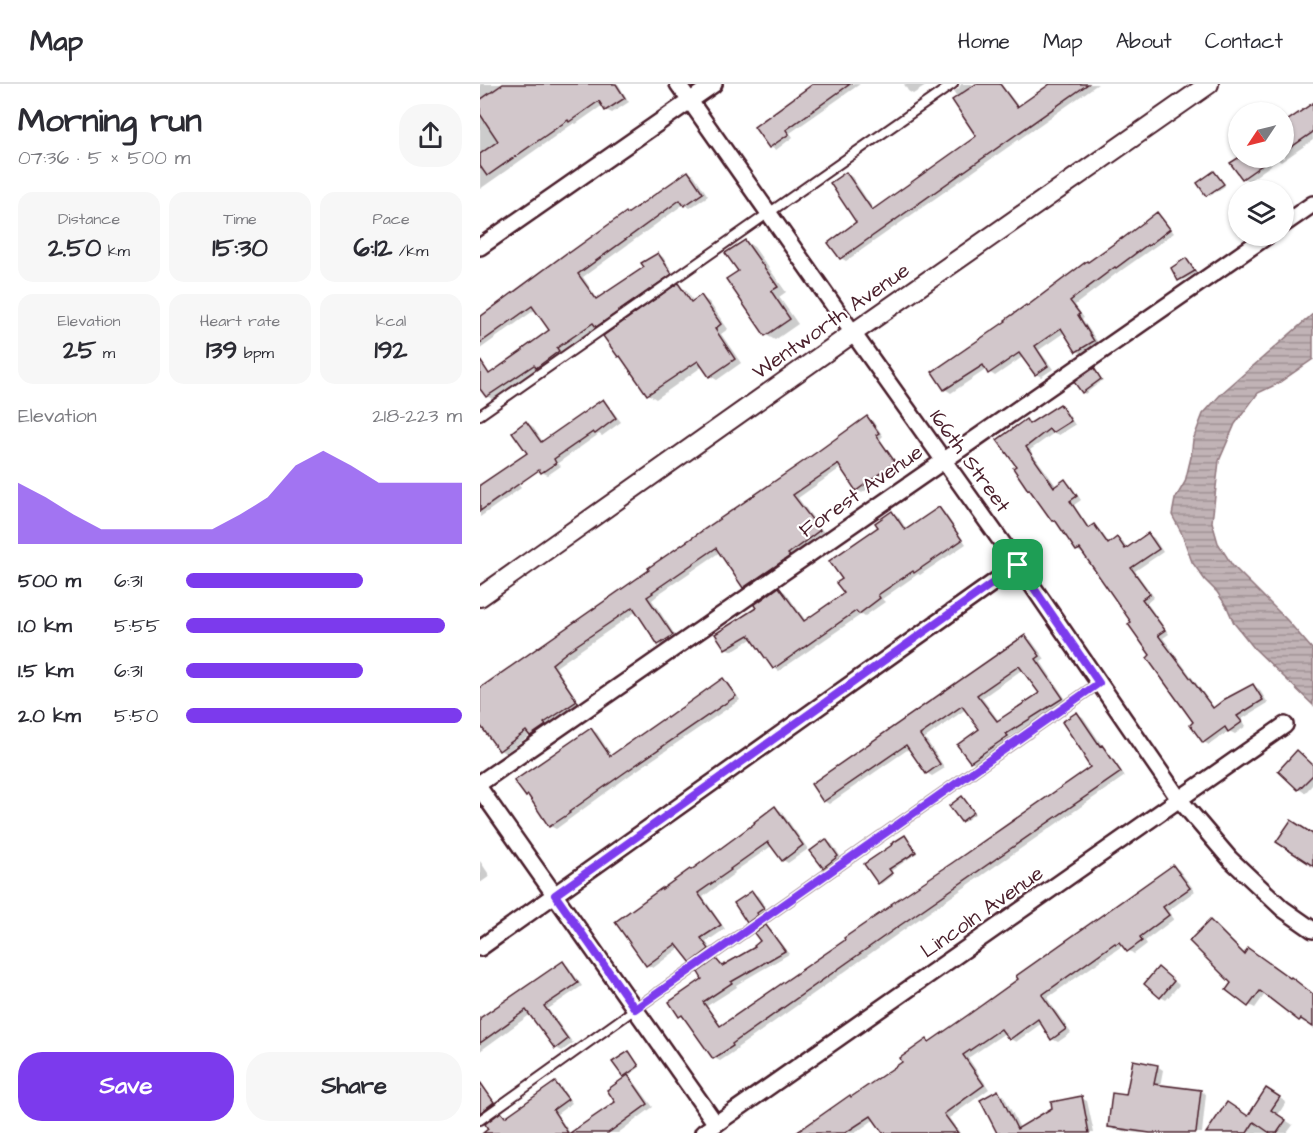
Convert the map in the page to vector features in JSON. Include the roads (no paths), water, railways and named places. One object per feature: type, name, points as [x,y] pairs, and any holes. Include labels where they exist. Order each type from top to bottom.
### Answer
[{"type":"street","name":"166th Street","points":[[678,84],[1018,565],[1179,799],[1230,859],[1284,909],[1313,930]]},
{"type":"street","points":[[480,247],[714,84]]},
{"type":"street","name":"Wentworth Avenue","points":[[480,597],[1209,84]]},
{"type":"street","points":[[1294,217],[1313,204]]},
{"type":"street","name":"Forest Avenue","points":[[480,783],[1253,246]]},
{"type":"street","points":[[480,948],[1018,565]]},
{"type":"street","name":"Lincoln Avenue","points":[[703,1133],[1285,725]]},
{"type":"street","points":[[480,789],[716,1124]]},
{"type":"lane","points":[[480,415],[953,84]]},
{"type":"lane","points":[[480,1120],[1099,683]]}]
